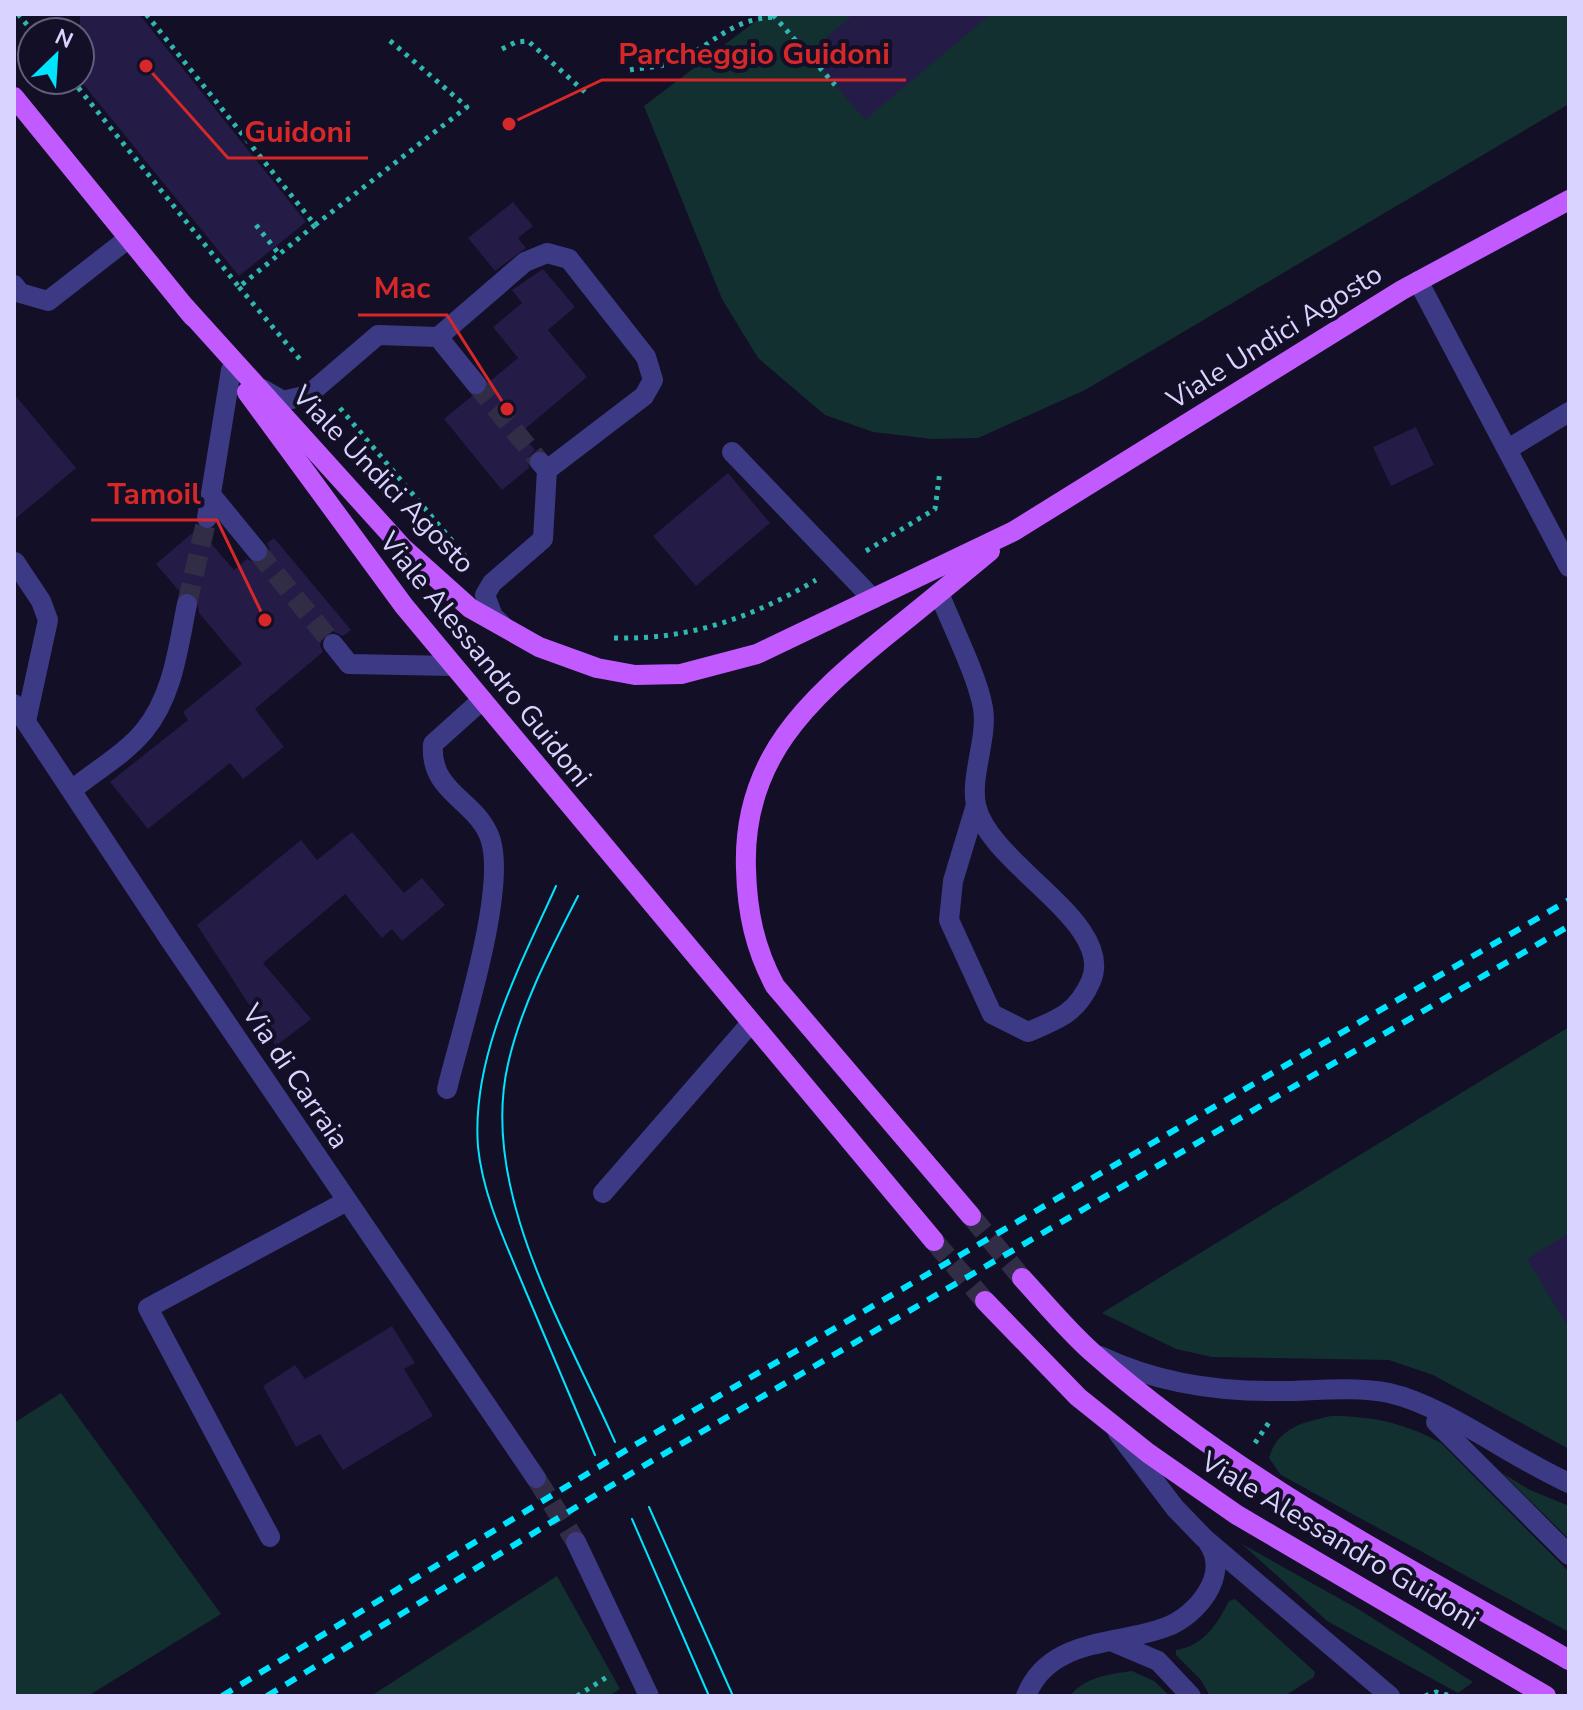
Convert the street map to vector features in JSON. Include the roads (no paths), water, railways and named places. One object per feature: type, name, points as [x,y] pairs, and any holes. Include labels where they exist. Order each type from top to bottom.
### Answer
[{"type":"main road","name":"Viale Alessandro Guidoni","points":[[14,97],[185,307],[355,542],[453,666],[934,1241]]},
{"type":"main road","points":[[1443,267],[1569,186]]},
{"type":"main road","name":"Viale Undici Agosto","points":[[185,307],[403,548],[470,608],[509,631],[597,668],[635,675],[681,674],[757,654],[1014,531],[1418,281],[1569,200]]},
{"type":"main road","name":"Viale Undici Agosto","points":[[971,1216],[787,1002],[765,968],[751,924],[745,856],[756,789],[777,746],[811,701],[1014,531]]},
{"type":"main road","name":"Viale Alessandro Guidoni","points":[[1022,1278],[1091,1352],[1178,1423],[1239,1466],[1569,1660]]},
{"type":"main road","name":"Viale Alessandro Guidoni","points":[[985,1301],[1078,1397],[1237,1515],[1546,1696]]},
{"type":"street","points":[[14,285],[20,293],[48,301],[129,238]]},
{"type":"street","points":[[258,387],[283,401],[296,400],[378,335],[438,337],[525,262],[547,253],[569,259],[646,357],[653,380],[644,396],[544,466],[543,539],[492,583],[486,602],[493,616],[509,631]]},
{"type":"street","points":[[1418,281],[1566,554]]},
{"type":"street","points":[[438,337],[476,384]]},
{"type":"street","points":[[207,518],[231,370]]},
{"type":"street","points":[[1508,449],[1569,412]]},
{"type":"street","points":[[732,452],[873,599]]},
{"type":"street","points":[[212,496],[257,551]]},
{"type":"street","points":[[15,562],[41,601],[48,620],[20,712]]},
{"type":"street","points":[[939,593],[983,709],[976,805],[953,881],[949,920],[992,1014],[1028,1032],[1063,1017],[1082,1001],[1095,971],[1091,942],[1077,923],[1000,851],[976,805]]},
{"type":"street","points":[[72,790],[142,733],[157,711],[170,684],[187,604]]},
{"type":"street","points":[[333,644],[349,664],[453,666]]},
{"type":"street","points":[[447,1089],[496,879],[490,840],[481,822],[445,785],[432,763],[433,744],[482,700]]},
{"type":"street","name":"Via di Carraia","points":[[20,712],[536,1478]]},
{"type":"street","points":[[603,1193],[751,1023]]},
{"type":"street","points":[[270,1537],[148,1308],[347,1201]]},
{"type":"street","name":"Viale Alessandro Guidoni","points":[[1091,1352],[1139,1370],[1215,1388],[1290,1391],[1367,1389],[1401,1397]]},
{"type":"street","points":[[1401,1397],[1569,1483]]},
{"type":"street","points":[[1401,1397],[1450,1433],[1569,1555]]},
{"type":"street","name":"Viale Alessandro Guidoni","points":[[1111,1424],[1166,1497],[1204,1538],[1390,1696]]},
{"type":"street","points":[[1026,1696],[1046,1667],[1081,1647],[1169,1626],[1195,1607],[1214,1579],[1216,1567],[1215,1556],[1204,1538]]},
{"type":"street","points":[[576,1542],[649,1696]]},
{"type":"street","points":[[1107,1640],[1134,1648],[1158,1661],[1191,1696]]},
{"type":"tunnel","points":[[476,384],[540,462]]},
{"type":"tunnel","points":[[187,604],[207,518]]},
{"type":"tunnel","points":[[257,551],[333,644]]},
{"type":"tunnel","points":[[971,1216],[1022,1278]]},
{"type":"tunnel","points":[[934,1241],[985,1301]]},
{"type":"tunnel","points":[[536,1478],[576,1542]]},
{"type":"tram line","points":[[556,886],[514,980],[490,1046],[478,1113],[478,1147],[485,1184],[497,1221],[595,1455]]},
{"type":"tram line","points":[[578,896],[538,978],[514,1042],[502,1112],[505,1160],[516,1209],[532,1258],[615,1442]]},
{"type":"tram line","points":[[649,1507],[733,1696]]},
{"type":"tram line","points":[[632,1519],[709,1696]]},
{"type":"railway","points":[[222,1696],[633,1446],[1569,900]]},
{"type":"railway","points":[[267,1696],[645,1465],[1569,926]]},
{"type":"place","name":"Guidoni","points":[[146,66]]},
{"type":"place","name":"Parcheggio Guidoni","points":[[509,124]]},
{"type":"place","name":"Mac","points":[[507,409]]},
{"type":"place","name":"Tamoil","points":[[265,620]]}]
